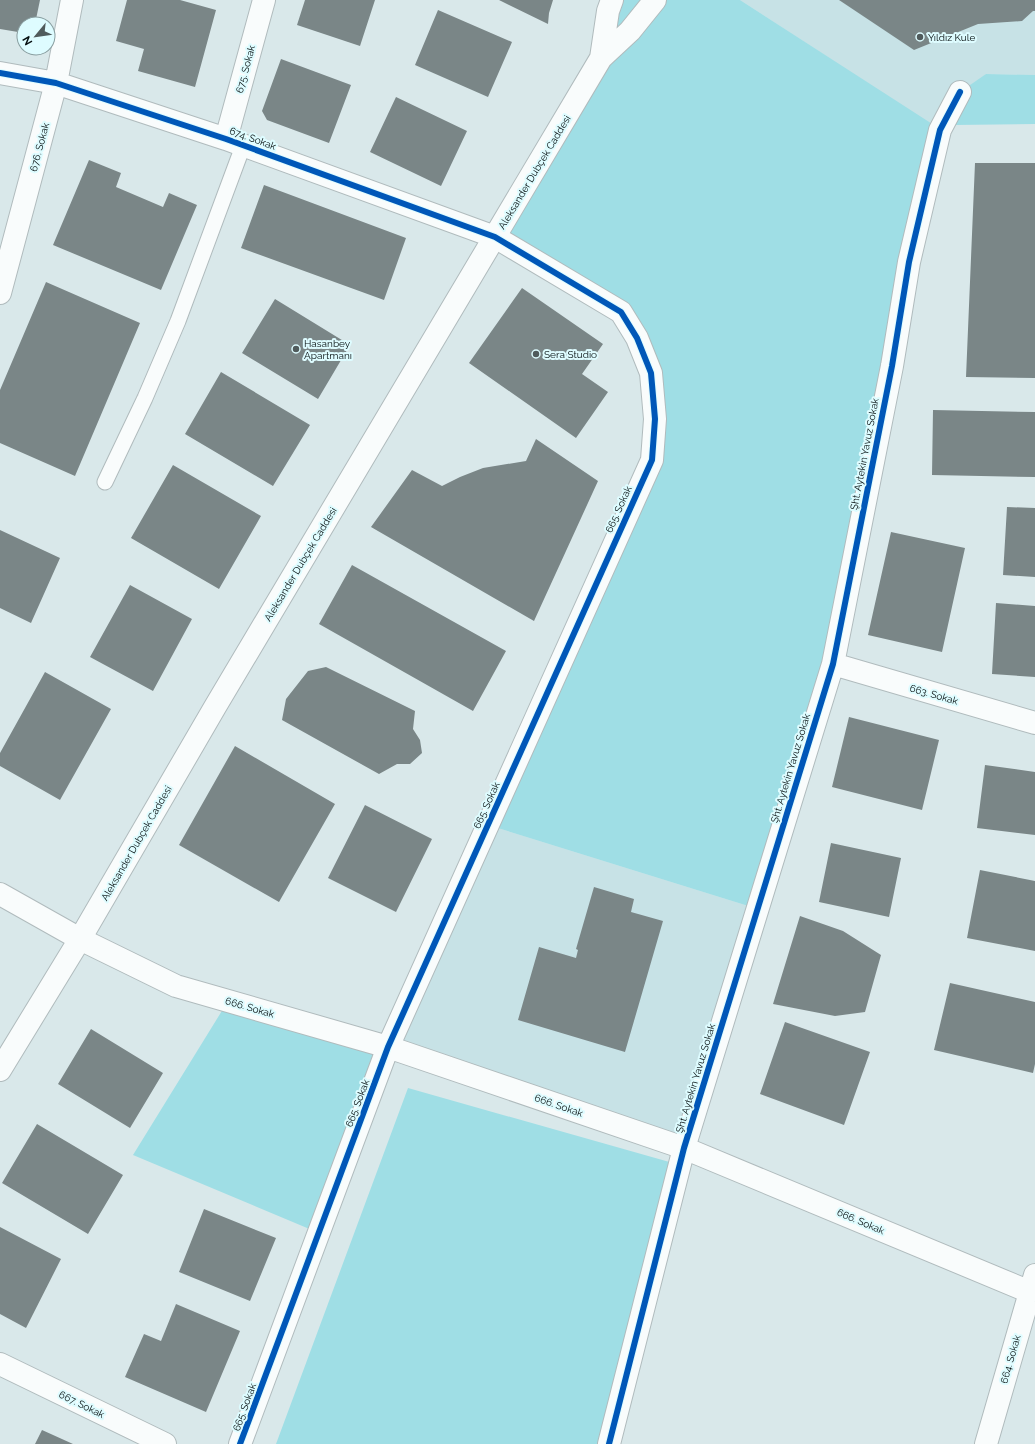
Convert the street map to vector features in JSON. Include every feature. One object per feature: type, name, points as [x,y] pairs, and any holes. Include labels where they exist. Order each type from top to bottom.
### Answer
[{"type":"street","name":"676. Sokak","points":[[0,293],[56,83],[72,0]]},
{"type":"street","name":"675. Sokak","points":[[235,142],[264,0]]},
{"type":"street","points":[[601,58],[608,11],[612,0]]},
{"type":"street","points":[[601,58],[630,31],[655,0]]},
{"type":"street","name":"Aleksander Dubçek Caddesi","points":[[0,1070],[80,939],[219,700],[601,58]]},
{"type":"street","name":"674. Sokak","points":[[0,74],[56,83],[235,142],[495,237]]},
{"type":"street","name":"Şht. Aytekin Yavuz Sokak","points":[[608,1444],[684,1148],[833,664],[892,366],[909,262],[940,130],[960,92]]},
{"type":"street","name":"665. Sokak","points":[[240,1444],[388,1047],[652,460],[655,419],[651,373],[637,338],[621,312],[495,237]]},
{"type":"street","name":"663. Sokak","points":[[833,664],[1035,723]]},
{"type":"street","name":"666. Sokak","points":[[0,894],[80,939],[176,986],[388,1047],[684,1148],[1033,1283]]},
{"type":"street","name":"664. Sokak","points":[[986,1444],[1033,1283]]},
{"type":"street","name":"667. Sokak","points":[[0,1364],[165,1444]]},
{"type":"lane","points":[[105,482],[146,398],[178,321],[235,142]]},
{"type":"shaded area","points":[[612,0],[740,0],[940,129],[960,92],[986,74],[1035,75],[1035,124],[953,125],[892,366],[833,664],[758,909],[488,825],[652,460],[655,419],[621,312],[495,237],[601,58]]},
{"type":"shaded area","points":[[740,0],[1035,0],[1035,75],[986,74],[940,130]]},
{"type":"shaded area","points":[[488,825],[758,909],[684,1148],[388,1047]]},
{"type":"shaded area","points":[[228,1001],[388,1047],[319,1233],[133,1155]]},
{"type":"shaded area","points":[[408,1088],[680,1165],[610,1444],[276,1444]]},
{"type":"building","points":[[0,0],[40,0],[37,16],[16,16],[16,32],[0,29]]},
{"type":"building","points":[[127,0],[180,0],[216,10],[195,87],[138,71],[144,49],[116,41]]},
{"type":"building","points":[[305,0],[375,0],[360,46],[297,25]]},
{"type":"building","points":[[499,0],[553,0],[549,13],[548,24]]},
{"type":"building","name":"Yıldız Kule","points":[[839,0],[1035,0],[1035,11],[1033,11],[1022,21],[978,24],[914,50]]},
{"type":"building","points":[[438,10],[512,42],[488,97],[415,65]]},
{"type":"building","points":[[281,59],[351,85],[329,143],[267,120],[262,111]]},
{"type":"building","points":[[396,97],[467,131],[441,186],[370,152]]},
{"type":"building","points":[[89,160],[121,173],[116,187],[163,207],[169,193],[197,205],[161,290],[53,245]]},
{"type":"building","points":[[975,163],[1035,163],[1035,378],[966,377]]},
{"type":"building","points":[[264,185],[406,238],[384,300],[241,248]]},
{"type":"building","points":[[46,282],[140,323],[75,476],[0,443],[0,390]]},
{"type":"building","name":"Sera Studio","points":[[522,288],[603,344],[582,374],[608,392],[576,438],[469,363]]},
{"type":"building","name":"Hasanbey Apartmanı","points":[[275,299],[350,345],[318,399],[242,353]]},
{"type":"building","points":[[221,372],[310,425],[273,486],[185,434]]},
{"type":"building","points":[[933,410],[1035,412],[1035,477],[932,475]]},
{"type":"building","points":[[536,439],[598,481],[534,621],[371,527],[412,470],[442,486],[483,468],[526,461]]},
{"type":"building","points":[[173,465],[261,516],[219,589],[131,538]]},
{"type":"building","points":[[1007,507],[1035,508],[1035,577],[1003,575]]},
{"type":"building","points":[[0,530],[60,558],[31,623],[0,608]]},
{"type":"building","points":[[891,532],[965,548],[942,652],[868,635]]},
{"type":"building","points":[[352,565],[506,651],[473,711],[319,624]]},
{"type":"building","points":[[130,585],[192,619],[153,691],[90,657]]},
{"type":"building","points":[[996,603],[1035,606],[1035,677],[992,674]]},
{"type":"building","points":[[326,667],[415,711],[413,729],[420,740],[422,753],[410,764],[397,764],[379,774],[282,720],[286,699],[308,671]]},
{"type":"building","points":[[45,672],[111,709],[60,800],[0,766],[0,753]]},
{"type":"building","points":[[849,717],[939,740],[922,810],[832,787]]},
{"type":"building","points":[[235,746],[335,804],[279,902],[179,845]]},
{"type":"building","points":[[985,765],[1035,772],[1035,835],[977,828]]},
{"type":"building","points":[[365,805],[432,839],[396,912],[328,878]]},
{"type":"building","points":[[831,843],[901,858],[889,917],[819,902]]},
{"type":"building","points":[[980,870],[1035,881],[1035,951],[967,938]]},
{"type":"building","points":[[594,887],[634,899],[631,912],[663,921],[625,1052],[518,1020],[539,947],[576,958],[578,950],[576,949]]},
{"type":"building","points":[[800,916],[843,931],[881,955],[865,1012],[835,1016],[773,1004]]},
{"type":"building","points":[[950,983],[1035,1002],[1035,1064],[1033,1073],[934,1050]]},
{"type":"building","points":[[785,1022],[870,1052],[844,1125],[760,1094]]},
{"type":"building","points":[[91,1029],[163,1073],[130,1128],[58,1084]]},
{"type":"building","points":[[37,1124],[123,1175],[88,1234],[2,1183]]},
{"type":"building","points":[[204,1209],[276,1238],[250,1301],[179,1272]]},
{"type":"building","points":[[0,1227],[61,1259],[26,1328],[0,1314]]},
{"type":"building","points":[[176,1304],[240,1331],[206,1412],[125,1377],[144,1334],[161,1341]]},
{"type":"building","points":[[42,1430],[73,1444],[35,1444]]},
{"type":"cycle path","points":[[0,73],[56,83],[226,139],[495,237],[621,312],[637,338],[651,373],[655,419],[652,460],[388,1047],[240,1444]]},
{"type":"cycle path","points":[[609,1444],[684,1148],[833,664],[892,366],[909,262],[940,130],[960,92]]},
{"type":"place","name":"Yıldız Kule","points":[[920,37]]},
{"type":"place","name":"Hasanbey Apartmanı","points":[[296,349]]},
{"type":"place","name":"Sera Studio","points":[[536,354]]}]
